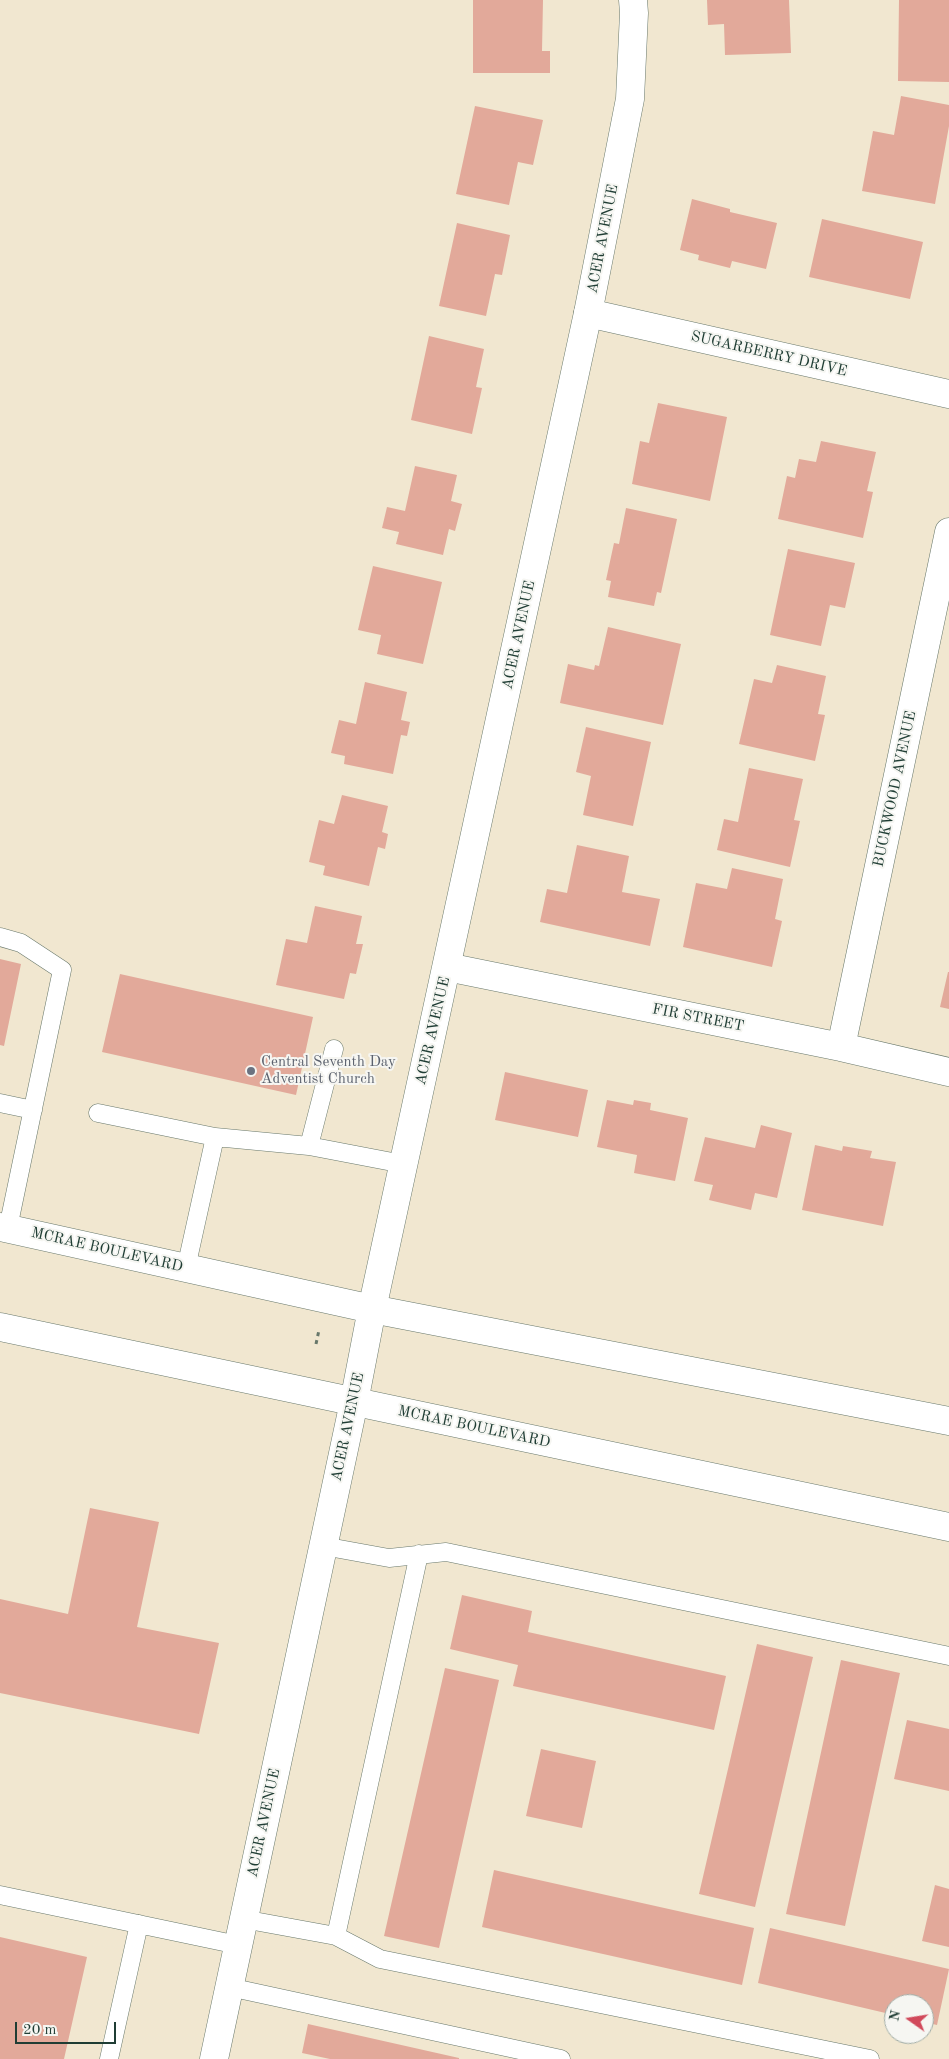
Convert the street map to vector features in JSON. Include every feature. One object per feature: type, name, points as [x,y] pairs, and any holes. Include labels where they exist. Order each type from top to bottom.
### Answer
[{"type":"street","name":"ACER AVENUE","points":[[214,2059],[403,1164],[588,313],[630,98],[634,13],[632,0]]},
{"type":"street","name":"SUGARBERRY DRIVE","points":[[588,313],[949,394]]},
{"type":"street","name":"BUCKWOOD AVENUE","points":[[840,1047],[949,532]]},
{"type":"street","name":"FIR STREET","points":[[447,967],[840,1047],[949,1072]]},
{"type":"street","name":"MCRAE BOULEVARD","points":[[4,1228],[372,1309],[949,1421]]},
{"type":"street","name":"MCRAE BOULEVARD","points":[[0,1327],[949,1527]]},
{"type":"lane","points":[[0,937],[21,943],[62,970],[33,1110],[4,1228]]},
{"type":"lane","points":[[309,1146],[334,1048]]},
{"type":"lane","points":[[0,1103],[33,1110]]},
{"type":"lane","points":[[98,1113],[215,1137],[309,1146],[403,1164]]},
{"type":"lane","points":[[186,1268],[215,1137]]},
{"type":"lane","points":[[323,1546],[389,1558],[446,1552],[949,1656]]},
{"type":"lane","points":[[336,1936],[419,1554]]},
{"type":"lane","points":[[0,1895],[139,1924],[241,1932],[336,1936],[380,1959],[870,2059]]},
{"type":"lane","points":[[109,2059],[139,1924]]},
{"type":"lane","points":[[229,1987],[561,2059]]},
{"type":"path","points":[[316,1344],[320,1327]]},
{"type":"building","points":[[473,0],[543,0],[542,51],[550,51],[550,73],[473,73]]},
{"type":"building","points":[[707,0],[789,0],[791,53],[725,55],[724,24],[708,25]]},
{"type":"building","points":[[899,0],[949,0],[949,82],[898,81]]},
{"type":"building","points":[[901,96],[949,105],[949,126],[935,204],[862,191],[873,131],[894,135]]},
{"type":"building","points":[[475,106],[543,120],[533,165],[518,162],[509,205],[456,194]]},
{"type":"building","points":[[692,199],[730,209],[730,212],[777,223],[766,269],[732,261],[730,268],[698,260],[699,255],[680,250]]},
{"type":"building","points":[[822,219],[923,242],[910,299],[809,277]]},
{"type":"building","points":[[457,223],[510,235],[502,275],[495,274],[486,316],[439,306]]},
{"type":"building","points":[[429,336],[484,349],[476,387],[482,388],[472,434],[411,420]]},
{"type":"building","points":[[658,403],[727,417],[710,501],[632,484],[640,441],[649,443]]},
{"type":"building","points":[[821,441],[876,452],[867,491],[873,492],[863,538],[778,519],[787,476],[795,478],[799,459],[816,462]]},
{"type":"building","points":[[415,466],[457,475],[451,501],[462,504],[455,531],[449,529],[443,555],[396,544],[399,532],[382,528],[387,507],[405,511]]},
{"type":"building","points":[[626,508],[677,519],[661,593],[657,592],[654,606],[608,597],[611,581],[606,580],[614,543],[619,544]]},
{"type":"building","points":[[788,549],[855,563],[845,608],[830,605],[821,646],[770,635]]},
{"type":"building","points":[[373,566],[442,582],[423,664],[377,654],[381,635],[358,630]]},
{"type":"building","points":[[608,627],[681,644],[663,725],[560,703],[568,664],[594,670],[595,665],[599,666]]},
{"type":"building","points":[[777,665],[826,676],[818,714],[825,715],[815,761],[739,744],[754,679],[772,683]]},
{"type":"building","points":[[365,682],[407,692],[401,720],[410,722],[407,736],[401,735],[393,774],[344,764],[345,756],[331,753],[339,720],[356,724]]},
{"type":"building","points":[[586,727],[651,742],[633,826],[583,815],[591,776],[576,772]]},
{"type":"building","points":[[749,768],[803,779],[794,820],[800,821],[790,867],[717,850],[724,819],[738,822]]},
{"type":"building","points":[[342,795],[388,806],[382,832],[388,834],[385,849],[378,847],[369,886],[323,875],[325,866],[309,862],[319,820],[334,824]]},
{"type":"building","points":[[577,845],[629,856],[622,892],[660,899],[650,946],[540,922],[547,889],[567,893]]},
{"type":"building","points":[[732,868],[783,879],[775,919],[782,921],[772,967],[683,947],[696,883],[727,889]]},
{"type":"building","points":[[315,906],[362,916],[356,944],[363,944],[356,974],[350,973],[344,999],[276,985],[286,939],[307,943]]},
{"type":"building","points":[[0,959],[21,964],[4,1046],[0,1045]]},
{"type":"building","points":[[949,972],[949,1009],[940,1007]]},
{"type":"building","points":[[120,974],[313,1017],[296,1095],[102,1052]]},
{"type":"building","points":[[505,1072],[588,1090],[578,1137],[495,1120]]},
{"type":"building","points":[[607,1100],[633,1105],[634,1100],[651,1103],[650,1110],[688,1118],[675,1181],[634,1173],[637,1155],[597,1147]]},
{"type":"building","points":[[761,1125],[792,1133],[777,1198],[755,1193],[751,1210],[709,1200],[713,1185],[694,1181],[705,1137],[755,1148]]},
{"type":"building","points":[[815,1145],[842,1151],[843,1146],[872,1151],[870,1158],[896,1162],[883,1226],[802,1210]]},
{"type":"building","points":[[90,1508],[159,1522],[137,1627],[219,1643],[199,1734],[0,1693],[0,1599],[68,1614]]},
{"type":"building","points":[[462,1595],[532,1611],[528,1632],[726,1676],[714,1730],[513,1686],[518,1665],[450,1649]]},
{"type":"building","points":[[757,1644],[813,1657],[755,1907],[699,1894]]},
{"type":"building","points":[[841,1660],[900,1673],[845,1926],[786,1914]]},
{"type":"building","points":[[445,1668],[499,1680],[439,1948],[384,1936]]},
{"type":"building","points":[[907,1720],[949,1729],[949,1791],[894,1779]]},
{"type":"building","points":[[541,1749],[596,1761],[582,1828],[526,1816]]},
{"type":"building","points":[[494,1870],[754,1928],[742,1985],[482,1927]]},
{"type":"building","points":[[935,1885],[949,1889],[949,1947],[922,1941]]},
{"type":"building","points":[[770,1928],[949,1969],[937,2025],[934,2024],[934,1994],[884,1994],[884,2013],[758,1983]]},
{"type":"building","points":[[0,1937],[87,1957],[64,2059],[0,2059]]},
{"type":"building","points":[[308,2024],[459,2059],[330,2059],[302,2053]]},
{"type":"place","name":"Central Seventh Day Adventist Church","points":[[251,1071]]}]
